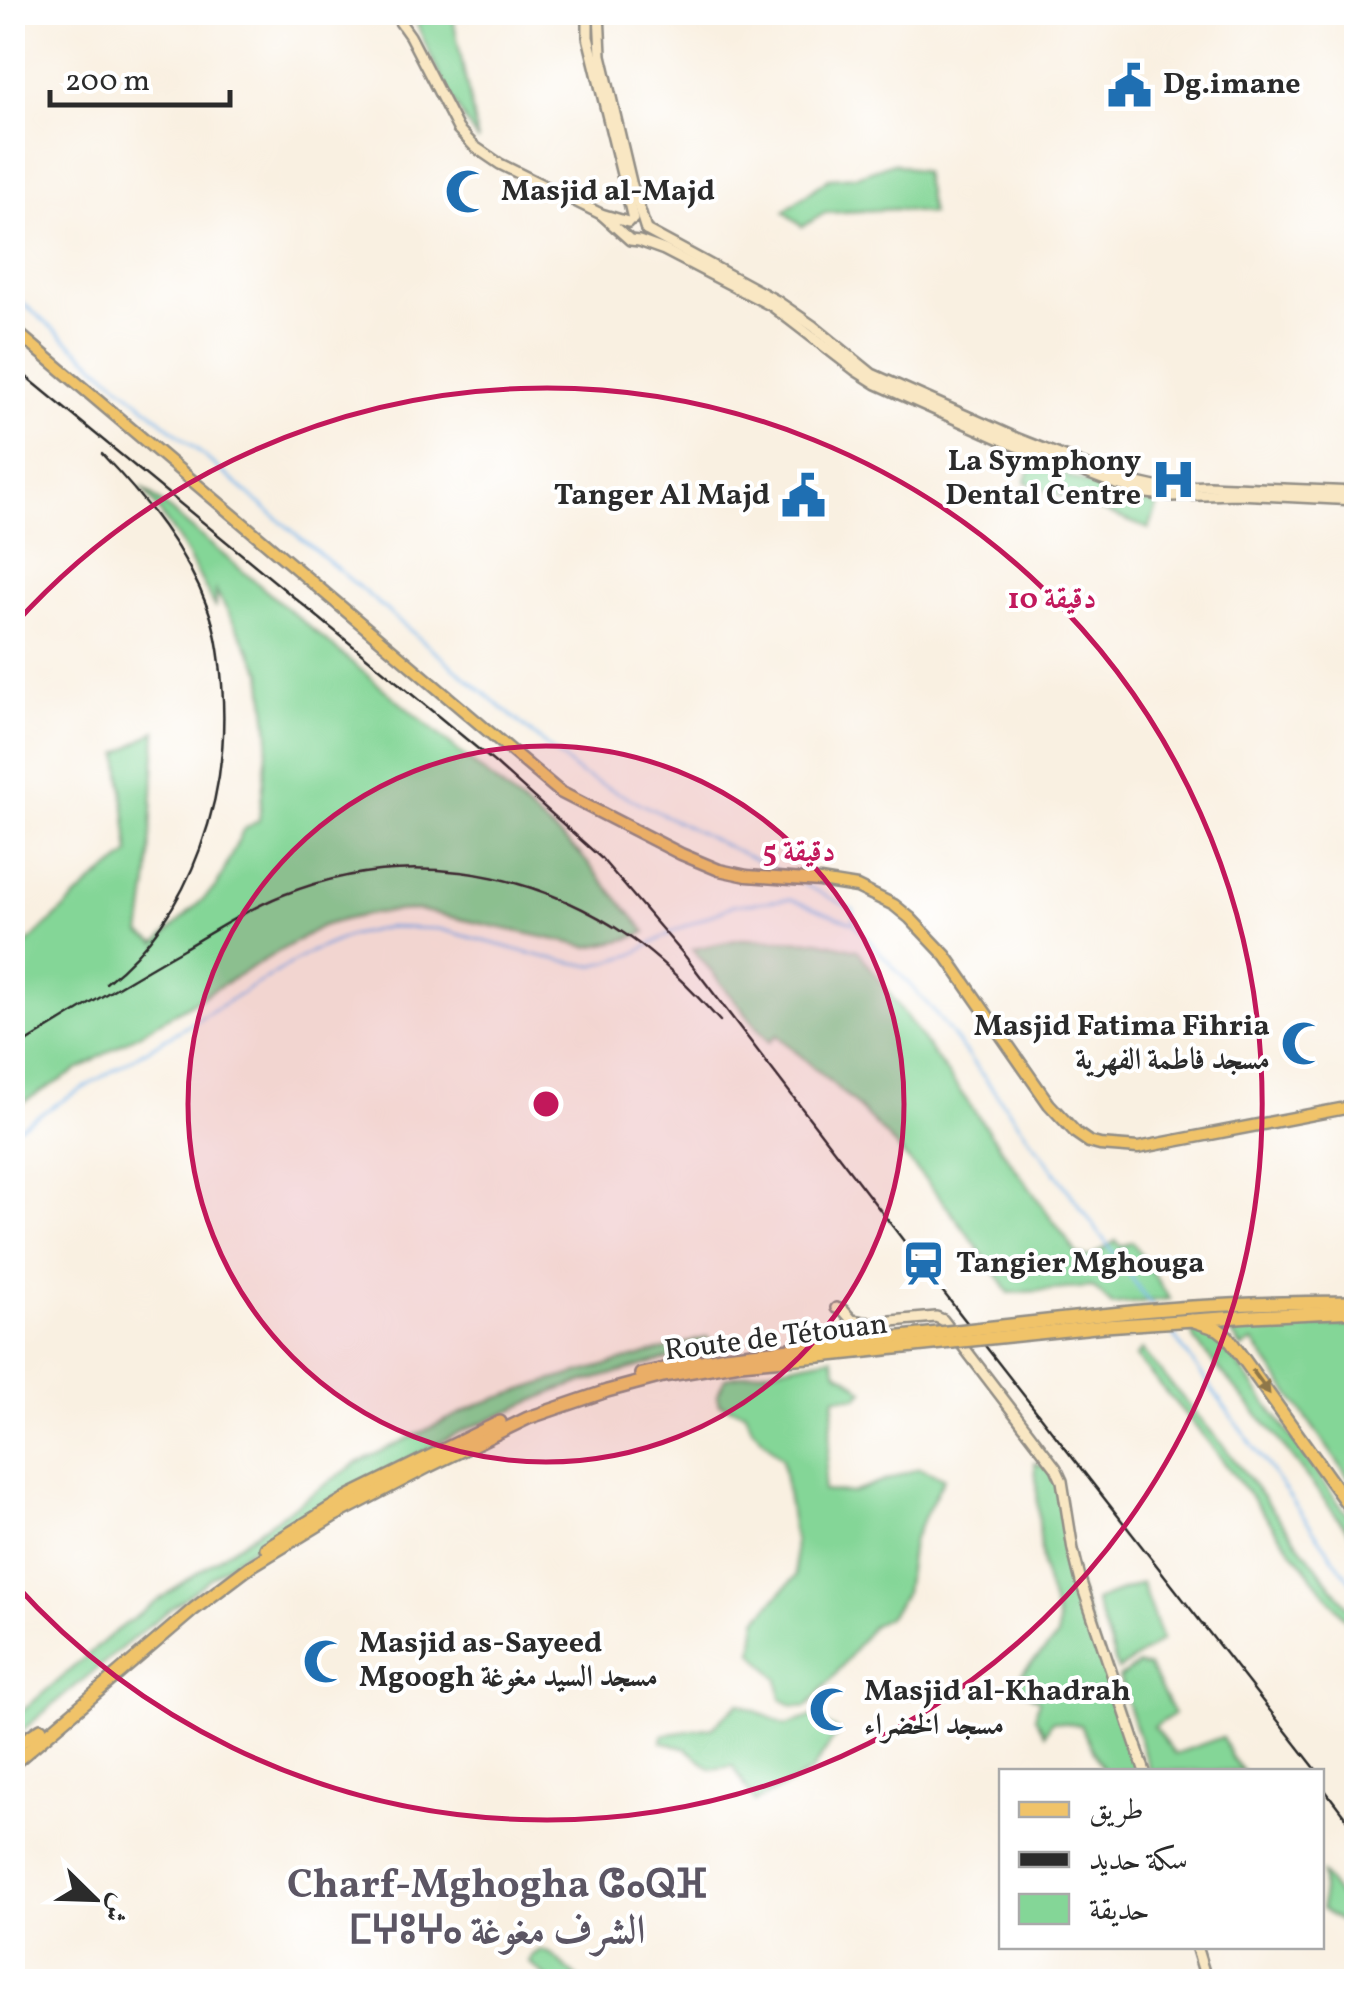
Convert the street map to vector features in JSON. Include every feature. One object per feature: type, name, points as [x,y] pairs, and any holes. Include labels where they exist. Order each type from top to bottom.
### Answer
[{"type":"highway","name":"Route de Tétouan","points":[[1103,1321],[1118,1313],[1173,1307],[1356,1299]]},
{"type":"highway","name":"Route de Tétouan","points":[[13,1760],[40,1730],[245,1562],[350,1496],[414,1463],[520,1414],[617,1380],[709,1358],[819,1351],[1103,1321],[1128,1325],[1282,1314],[1300,1318],[1356,1314]]},
{"type":"highway","points":[[1187,1321],[1211,1326],[1227,1336],[1356,1516]]},
{"type":"main road","points":[[393,12],[410,36],[458,129],[471,144],[500,164],[600,214],[632,241],[639,240],[683,259],[762,300],[887,390],[1112,483],[1158,494],[1356,500]]},
{"type":"main road","points":[[588,12],[588,37],[630,220],[625,235]]},
{"type":"main road","points":[[600,12],[602,55],[645,227],[645,235],[639,240]]},
{"type":"main road","points":[[600,214],[639,220],[645,227],[769,296],[872,374],[1016,438],[1120,478],[1160,488],[1356,492]]},
{"type":"main road","points":[[12,328],[545,782],[595,812],[719,870],[866,890],[894,905],[960,975],[1049,1104],[1076,1134],[1089,1142],[1138,1148],[1356,1106]]},
{"type":"main road","points":[[836,1308],[855,1321],[870,1324],[942,1320],[1056,1468],[1082,1582],[1144,1769]]},
{"type":"main road","points":[[1197,1949],[1207,1982]]},
{"type":"green space","points":[[430,12],[452,13],[478,141],[444,84],[417,24]]},
{"type":"green space","points":[[893,163],[923,172],[931,214],[896,209],[825,213],[802,227],[784,211],[829,178],[857,176]]},
{"type":"green space","points":[[1033,463],[1123,497],[1158,505],[1149,529],[1025,482]]},
{"type":"green space","points":[[142,487],[579,853],[646,932],[589,947],[418,910],[381,912],[334,922],[13,1108],[13,957],[91,884],[130,854],[119,754],[156,731],[149,876],[141,934],[157,943],[217,886],[243,830],[259,820],[269,734],[262,672],[216,591],[216,608],[179,540]]},
{"type":"green space","points":[[741,939],[819,941],[858,950],[1078,1255],[1090,1257],[1116,1241],[1121,1247],[1132,1242],[1170,1299],[1112,1305],[1093,1287],[1009,1293],[957,1219],[899,1150],[777,1035],[769,1042],[693,949]]},
{"type":"green space","points":[[1356,1325],[1356,1488],[1253,1342],[1242,1348],[1227,1327]]},
{"type":"green space","points":[[1190,1328],[1217,1335],[1356,1527],[1356,1541],[1270,1429],[1195,1341]]},
{"type":"green space","points":[[709,1337],[713,1349],[561,1389],[460,1432],[328,1501],[238,1557],[13,1738],[13,1719],[112,1634],[357,1463],[480,1404]]},
{"type":"green space","points":[[1142,1350],[1226,1449],[1356,1618],[1356,1633],[1206,1439],[1136,1357]]},
{"type":"green space","points":[[832,1357],[837,1372],[864,1391],[857,1397],[835,1397],[823,1491],[852,1493],[919,1468],[944,1478],[912,1542],[905,1593],[889,1616],[872,1626],[806,1707],[793,1706],[781,1698],[778,1679],[753,1652],[757,1619],[796,1576],[782,1459],[752,1428],[745,1412],[719,1404],[717,1396],[725,1378]]},
{"type":"green space","points":[[1035,1463],[1051,1469],[1059,1480],[1070,1566],[1139,1769],[1103,1769],[1080,1725],[1052,1721],[1045,1734],[1035,1717],[1039,1700],[1011,1684],[1057,1638],[1058,1622],[1042,1567]]},
{"type":"green space","points":[[1141,1583],[1162,1640],[1118,1670],[1095,1601]]},
{"type":"green space","points":[[1137,1665],[1149,1667],[1174,1714],[1154,1727],[1175,1754],[1222,1737],[1241,1769],[1149,1769],[1119,1678]]},
{"type":"green space","points":[[739,1703],[786,1725],[812,1717],[839,1731],[811,1772],[755,1802],[733,1766],[711,1769],[686,1748],[662,1742],[663,1735],[713,1727]]},
{"type":"green space","points":[[1324,1877],[1356,1920],[1356,1933],[1324,1910]]},
{"type":"green space","points":[[541,1950],[581,1981],[550,1981],[529,1962]]},
{"type":"waterway","points":[[12,294],[580,774],[782,873]]},
{"type":"waterway","points":[[803,884],[854,910],[853,923],[933,1010],[1152,1306]]},
{"type":"waterway","points":[[12,1131],[310,952],[351,935],[389,927],[439,929],[592,966],[632,955],[674,931],[734,905],[790,899],[853,923]]},
{"type":"waterway","points":[[1168,1328],[1356,1589]]},
{"type":"railway","points":[[12,365],[494,762],[601,858],[685,956],[1316,1769]]},
{"type":"railway","points":[[102,454],[163,526],[199,587],[218,646],[223,725],[212,808],[184,887],[137,955],[106,983]]},
{"type":"railway","points":[[12,1051],[219,927],[283,895],[327,880],[417,869],[507,881],[592,914],[655,956],[720,1021]]},
{"type":"railway","points":[[1324,1789],[1356,1831]]},
{"type":"place","name":"Dg.imane","points":[[1130,85]]},
{"type":"place","name":"Masjid al-Majd","points":[[468,192]]},
{"type":"place","name":"La Symphony Dental Centre","points":[[1174,479]]},
{"type":"place","name":"Tanger Al Majd","points":[[803,496]]},
{"type":"place","name":"Masjid Fatima Fihria مسجد فاطمة الفهرية","points":[[1303,1044]]},
{"type":"place","name":"Tangier Mghouga","points":[[923,1264]]},
{"type":"place","name":"Masjid as-Sayeed Mgoogh مسجد السيد مغوغة","points":[[326,1661]]},
{"type":"place","name":"Masjid al-Khadrah مسجد الخضراء","points":[[831,1709]]},
{"type":"district","name":"Charf-Mghogha ⵛⴰⵕⴼ ⵎⵖⵓⵖⴰ الشرف مغوغة","points":[[497,1910]]}]
